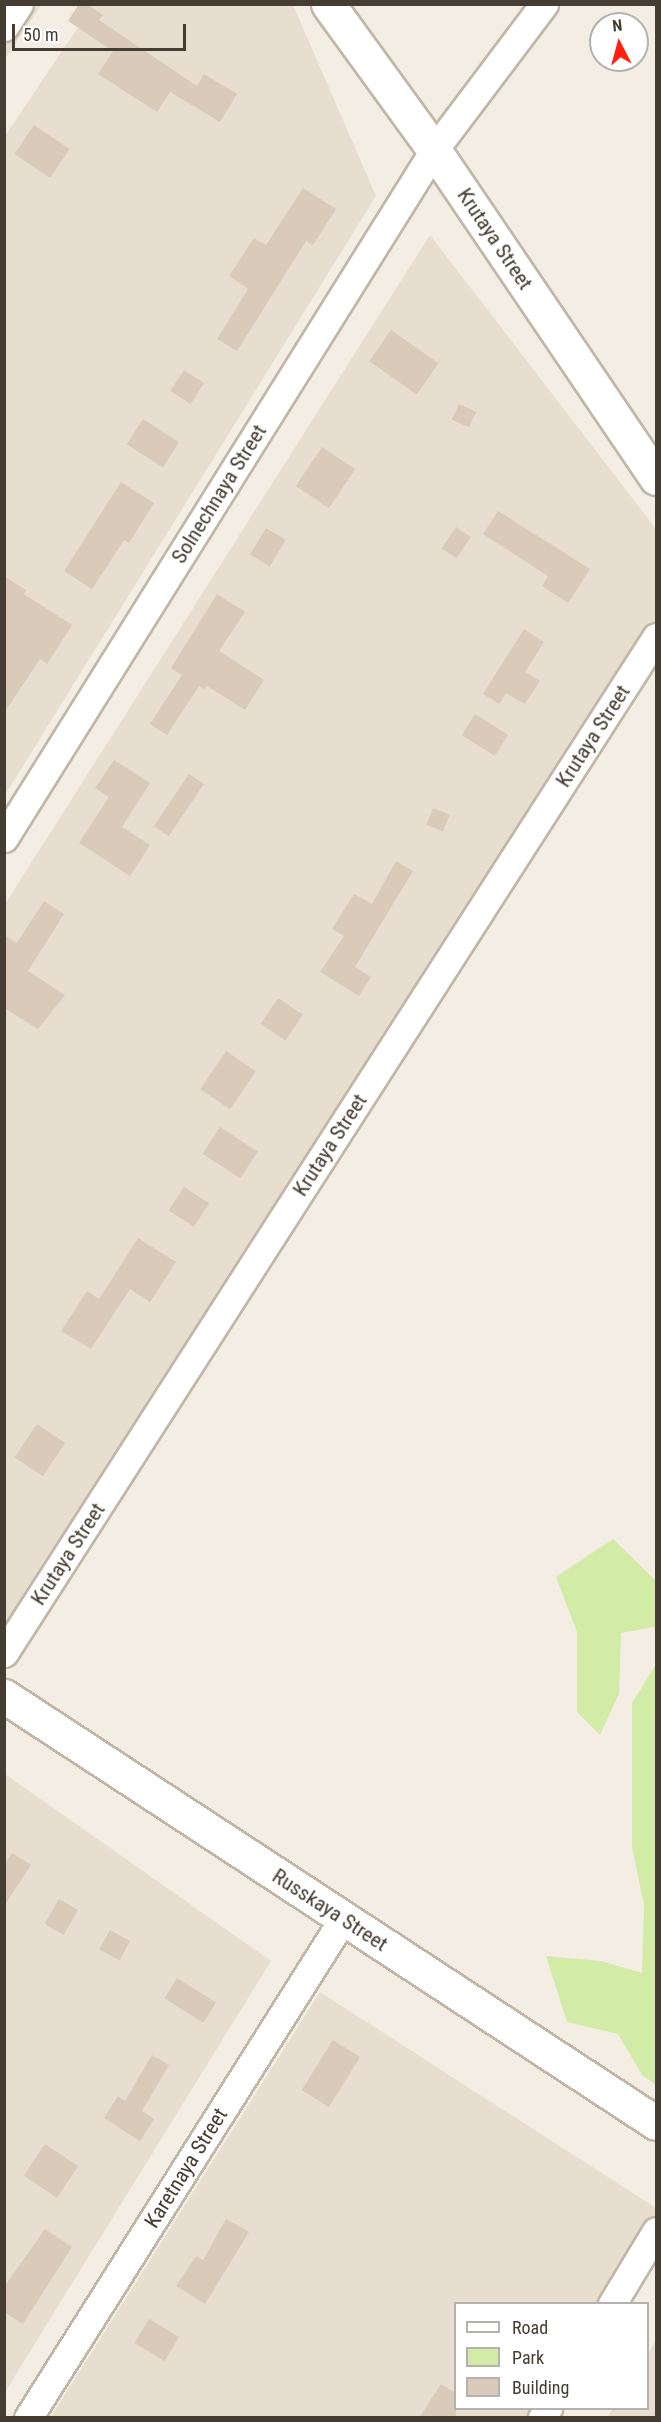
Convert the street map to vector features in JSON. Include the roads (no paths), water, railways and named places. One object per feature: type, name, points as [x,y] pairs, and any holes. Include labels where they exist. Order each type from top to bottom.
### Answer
[{"type":"street","points":[[4,27],[19,4]]},
{"type":"street","name":"Krutaya Street","points":[[328,4],[434,150],[657,478]]},
{"type":"street","name":"Solnechnaya Street","points":[[4,838],[434,150],[544,4]]},
{"type":"street","name":"Krutaya Street","points":[[4,1653],[657,637]]},
{"type":"street","name":"Russkaya Street","points":[[4,1696],[657,2123]]},
{"type":"street","name":"Karetnaya Street","points":[[28,2418],[343,1919]]},
{"type":"street","points":[[613,2302],[657,2231]]}]
